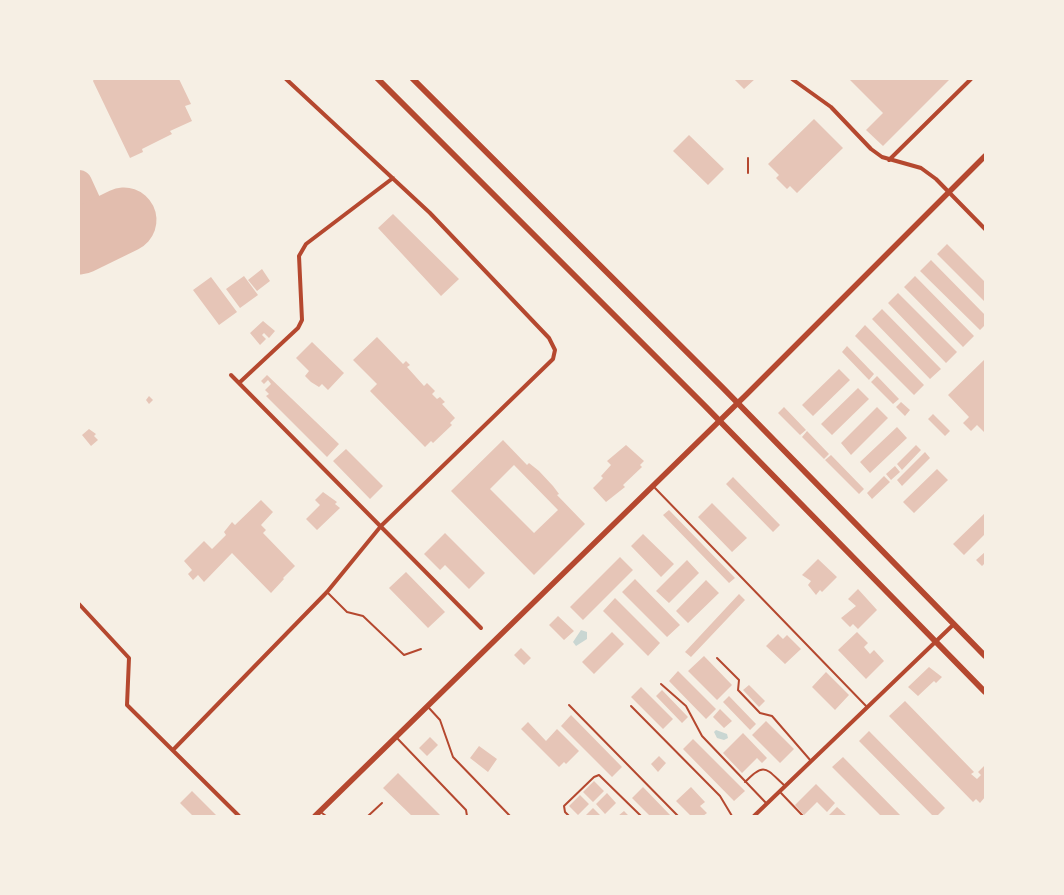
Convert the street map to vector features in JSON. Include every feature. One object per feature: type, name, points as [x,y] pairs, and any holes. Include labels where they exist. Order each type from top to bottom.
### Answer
[{"type":"main road","points":[[378,79],[720,420],[985,692]]},
{"type":"main road","points":[[414,79],[738,403],[985,656]]},
{"type":"main road","points":[[315,816],[738,403],[985,156]]},
{"type":"street","points":[[172,750],[327,592],[381,526],[553,358],[555,350],[549,338],[430,213],[286,79]]},
{"type":"street","points":[[792,79],[831,107],[871,148],[889,160],[921,168],[936,179],[985,229]]},
{"type":"street","points":[[889,160],[971,79]]},
{"type":"street","points":[[239,383],[292,334],[302,320],[299,256],[306,244],[393,178]]},
{"type":"street","points":[[231,375],[481,628]]},
{"type":"street","points":[[79,604],[129,658],[127,705],[239,816]]},
{"type":"street","points":[[754,816],[954,624]]},
{"type":"lane","points":[[748,158],[748,173]]},
{"type":"lane","points":[[653,486],[867,707]]},
{"type":"lane","points":[[327,592],[347,612],[363,616],[404,655],[421,649]]},
{"type":"lane","points":[[718,658],[739,680],[738,690],[760,713],[772,716],[812,761]]},
{"type":"lane","points":[[661,684],[686,706],[702,736],[767,804]]},
{"type":"lane","points":[[569,705],[678,816]]},
{"type":"lane","points":[[428,706],[440,720],[453,757],[510,816]]},
{"type":"lane","points":[[631,706],[720,796],[732,816]]},
{"type":"lane","points":[[396,737],[466,810],[467,816]]},
{"type":"lane","points":[[745,782],[757,769],[761,768],[786,786]]},
{"type":"lane","points":[[569,816],[565,812],[564,806],[594,777],[599,775],[641,816]]},
{"type":"lane","points":[[779,792],[803,816]]},
{"type":"lane","points":[[368,816],[382,803]]},
{"type":"lane","points":[[320,811],[326,816]]},
{"type":"shaded area","points":[[581,630],[587,632],[587,639],[576,646],[573,642]]},
{"type":"shaded area","points":[[716,730],[727,734],[728,738],[724,740],[717,738],[714,732]]},
{"type":"building","points":[[94,79],[179,79],[191,104],[185,106],[192,121],[170,131],[172,134],[142,149],[143,152],[130,158],[93,81]]},
{"type":"building","points":[[734,79],[755,79],[744,89]]},
{"type":"building","points":[[849,79],[950,79],[883,146],[866,130],[883,113]]},
{"type":"building","points":[[814,119],[843,148],[797,193],[790,186],[787,189],[776,178],[779,175],[768,164]]},
{"type":"building","points":[[689,135],[724,169],[708,185],[673,151]]},
{"type":"building","points":[[393,214],[459,279],[441,296],[378,228]]},
{"type":"building","points":[[947,244],[985,282],[985,302],[937,254]]},
{"type":"building","points":[[931,260],[985,315],[985,325],[980,330],[920,271]]},
{"type":"building","points":[[262,269],[270,281],[257,291],[248,280]]},
{"type":"building","points":[[244,276],[258,295],[240,308],[226,289]]},
{"type":"building","points":[[915,276],[974,336],[963,347],[904,287]]},
{"type":"building","points":[[211,277],[237,312],[219,325],[193,290]]},
{"type":"building","points":[[898,293],[957,352],[946,363],[888,303]]},
{"type":"building","points":[[882,309],[941,369],[930,379],[872,319]]},
{"type":"building","points":[[263,321],[275,331],[269,338],[264,333],[262,335],[266,339],[260,345],[250,333]]},
{"type":"building","points":[[865,325],[924,385],[914,395],[855,336]]},
{"type":"building","points":[[377,337],[403,364],[406,361],[410,365],[407,367],[424,386],[427,383],[435,391],[432,394],[437,399],[440,397],[445,402],[442,404],[455,418],[450,423],[452,425],[433,443],[431,441],[425,447],[370,391],[377,384],[353,360]]},
{"type":"building","points":[[312,342],[344,373],[328,390],[322,384],[319,387],[305,376],[309,371],[296,358]]},
{"type":"building","points":[[847,346],[874,374],[869,380],[842,352]]},
{"type":"building","points":[[985,359],[985,433],[977,425],[971,431],[963,423],[969,417],[948,395]]},
{"type":"building","points":[[839,369],[850,380],[813,416],[802,405]]},
{"type":"building","points":[[267,375],[339,444],[327,457],[266,396],[269,394],[265,390],[271,384],[268,380],[264,384],[261,381]]},
{"type":"building","points":[[877,376],[899,399],[893,404],[871,382]]},
{"type":"building","points":[[858,388],[869,399],[832,435],[821,424]]},
{"type":"building","points":[[149,396],[153,400],[149,404],[146,400]]},
{"type":"building","points":[[901,402],[910,410],[905,416],[896,407]]},
{"type":"building","points":[[784,407],[806,430],[800,435],[778,413]]},
{"type":"building","points":[[877,407],[888,418],[851,455],[841,443]]},
{"type":"building","points":[[933,414],[950,431],[945,436],[928,419]]},
{"type":"building","points":[[897,427],[907,438],[870,473],[860,462]]},
{"type":"building","points":[[89,429],[96,434],[94,436],[98,440],[91,446],[82,435]]},
{"type":"building","points":[[807,431],[829,454],[824,459],[802,437]]},
{"type":"building","points":[[503,440],[527,465],[529,463],[539,471],[559,494],[557,495],[585,524],[534,575],[451,491]],"holes":[[[514,465],[558,510],[534,533],[490,489]]]},
{"type":"building","points":[[626,445],[644,461],[640,465],[642,467],[623,485],[625,487],[606,502],[593,488],[603,478],[601,476],[611,465],[607,461]]},
{"type":"building","points":[[916,445],[921,450],[902,470],[897,464]]},
{"type":"building","points":[[346,449],[383,486],[370,499],[333,461]]},
{"type":"building","points":[[925,452],[930,458],[902,486],[897,480]]},
{"type":"building","points":[[831,455],[864,489],[859,494],[825,460]]},
{"type":"building","points":[[895,466],[900,472],[891,480],[886,474]]},
{"type":"building","points":[[937,469],[948,480],[914,513],[903,502]]},
{"type":"building","points":[[884,476],[890,482],[872,499],[867,493]]},
{"type":"building","points":[[733,477],[780,525],[773,532],[726,484]]},
{"type":"building","points":[[323,492],[337,502],[335,504],[340,508],[317,530],[306,519],[320,505],[315,500]]},
{"type":"building","points":[[261,500],[273,512],[261,525],[266,530],[263,533],[295,566],[284,579],[271,593],[232,553],[204,582],[198,575],[193,580],[188,574],[192,570],[184,561],[204,541],[212,549],[226,535],[224,532],[232,522],[235,525]]},
{"type":"building","points":[[712,503],[747,538],[732,552],[698,517]]},
{"type":"building","points":[[669,510],[735,578],[729,583],[663,515]]},
{"type":"building","points":[[985,513],[985,534],[964,555],[953,544]]},
{"type":"building","points":[[445,533],[485,573],[469,589],[445,565],[440,570],[424,554]]},
{"type":"building","points":[[643,534],[674,564],[661,577],[631,546]]},
{"type":"building","points":[[985,552],[985,563],[982,566],[976,560]]},
{"type":"building","points":[[620,557],[633,570],[583,620],[570,607]]},
{"type":"building","points":[[818,559],[837,577],[822,592],[820,590],[816,595],[808,585],[811,581],[802,575]]},
{"type":"building","points":[[687,560],[699,573],[669,603],[656,591]]},
{"type":"building","points":[[406,572],[445,612],[428,628],[389,588]]},
{"type":"building","points":[[635,579],[680,625],[667,637],[622,592]]},
{"type":"building","points":[[706,580],[719,593],[688,623],[676,611]]},
{"type":"building","points":[[858,589],[877,610],[858,629],[853,624],[850,627],[841,618],[856,606],[848,599]]},
{"type":"building","points":[[739,594],[745,600],[691,657],[685,652]]},
{"type":"building","points":[[615,598],[660,643],[648,656],[603,611]]},
{"type":"building","points":[[558,616],[574,631],[564,640],[549,625]]},
{"type":"building","points":[[612,632],[624,644],[594,674],[582,662]]},
{"type":"building","points":[[857,632],[868,643],[864,647],[870,654],[874,650],[884,661],[866,679],[838,650]]},
{"type":"building","points":[[778,634],[783,639],[787,635],[801,649],[785,664],[766,646]]},
{"type":"building","points":[[521,648],[531,658],[524,665],[514,655]]},
{"type":"building","points":[[704,656],[732,685],[717,700],[688,671]]},
{"type":"building","points":[[929,667],[942,677],[936,683],[934,681],[918,696],[908,687]]},
{"type":"building","points":[[678,671],[716,709],[706,719],[669,681]]},
{"type":"building","points":[[826,672],[849,695],[835,710],[812,687]]},
{"type":"building","points":[[749,685],[765,701],[759,707],[743,690]]},
{"type":"building","points":[[641,687],[673,719],[663,729],[631,697]]},
{"type":"building","points":[[662,690],[688,717],[682,723],[656,696]]},
{"type":"building","points":[[729,696],[756,724],[750,730],[723,702]]},
{"type":"building","points":[[905,701],[974,772],[971,774],[977,779],[981,775],[978,772],[985,765],[985,797],[980,803],[976,799],[973,802],[889,716]]},
{"type":"building","points":[[720,709],[732,721],[724,728],[713,717]]},
{"type":"building","points":[[571,715],[622,767],[612,777],[561,726]]},
{"type":"building","points":[[766,721],[794,749],[780,763],[752,735]]},
{"type":"building","points":[[528,722],[546,741],[557,729],[579,751],[566,764],[564,762],[559,767],[521,729]]},
{"type":"building","points":[[869,731],[945,808],[937,816],[933,816],[859,741]]},
{"type":"building","points":[[743,733],[767,758],[762,763],[757,758],[742,773],[723,753]]},
{"type":"building","points":[[430,737],[438,745],[427,756],[419,748]]},
{"type":"building","points":[[693,739],[745,791],[734,801],[683,749]]},
{"type":"building","points":[[479,746],[497,759],[488,772],[470,758]]},
{"type":"building","points":[[659,756],[666,763],[658,772],[651,764]]},
{"type":"building","points":[[843,757],[901,816],[881,816],[832,767]]},
{"type":"building","points":[[398,773],[441,816],[412,816],[383,788]]},
{"type":"building","points":[[594,781],[604,791],[593,802],[583,792]]},
{"type":"building","points":[[816,784],[835,803],[827,812],[817,802],[804,815],[795,805]]},
{"type":"building","points":[[643,787],[671,816],[650,816],[632,798]]},
{"type":"building","points":[[691,787],[705,802],[700,806],[707,813],[703,816],[691,816],[676,801]]},
{"type":"building","points":[[192,791],[217,816],[193,816],[180,803]]},
{"type":"building","points":[[607,793],[616,803],[605,814],[596,804]]},
{"type":"building","points":[[580,795],[589,804],[578,815],[569,806]]},
{"type":"building","points":[[837,807],[847,816],[828,816]]},
{"type":"building","points":[[593,808],[601,816],[585,816]]},
{"type":"building","points":[[624,811],[629,816],[618,816]]},
{"type":"taxiway","points":[[79,183],[101,231]]},
{"type":"runway","points":[[79,242],[124,220]]}]
